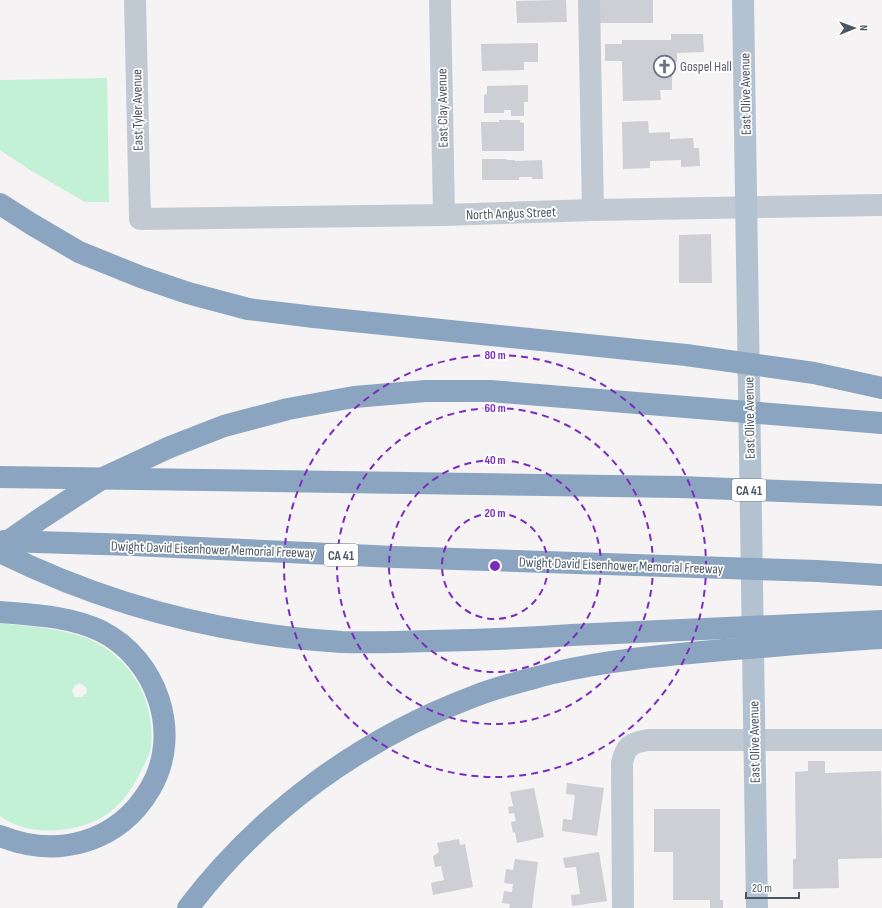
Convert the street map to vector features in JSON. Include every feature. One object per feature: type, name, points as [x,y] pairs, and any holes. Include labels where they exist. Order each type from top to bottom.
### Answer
[{"type":"highway","points":[[0,204],[33,225],[86,255],[140,277],[188,293],[248,309],[322,318],[686,355],[814,373],[882,388]]},
{"type":"highway","points":[[0,547],[103,478],[170,447],[224,426],[288,409],[354,397],[426,391],[490,391],[882,423]]},
{"type":"highway","name":"CA 41","points":[[0,477],[680,487],[882,495]]},
{"type":"highway","name":"Dwight David Eisenhower Memorial Freeway","points":[[0,541],[395,557],[817,571],[882,575]]},
{"type":"highway","points":[[0,552],[43,572],[111,598],[181,618],[220,627],[307,639],[380,643],[480,640],[682,630],[819,633],[882,638]]},
{"type":"highway","points":[[0,612],[56,617],[101,631],[115,640],[130,652],[144,667],[154,685],[161,706],[164,727],[163,750],[159,769],[151,788],[140,804],[125,819],[110,830],[80,843],[46,847],[15,842],[0,836]]},
{"type":"highway","points":[[188,908],[222,866],[249,838],[278,812],[340,764],[407,726],[476,695],[554,673],[617,662],[683,654],[819,633],[882,621]]},
{"type":"main road","name":"East Olive Avenue","points":[[744,0],[757,908]]},
{"type":"street","name":"East Tyler Avenue","points":[[135,0],[140,219]]},
{"type":"street","name":"East Clay Avenue","points":[[440,0],[444,215]]},
{"type":"street","points":[[589,0],[593,210]]},
{"type":"street","name":"North Angus Street","points":[[140,219],[444,215],[593,210],[882,205]]},
{"type":"street","points":[[623,908],[622,763],[624,752],[634,742],[648,740],[882,740]]},
{"type":"green space","points":[[107,78],[109,202],[85,202],[33,172],[0,150],[0,80]]},
{"type":"green space","points":[[0,623],[61,631],[84,637],[107,649],[126,667],[141,689],[149,713],[152,733],[150,751],[146,761],[126,796],[108,813],[87,824],[74,828],[52,831],[29,829],[14,824],[0,816]],"holes":[[[80,683],[86,687],[87,693],[82,697],[75,697],[72,691],[75,685]]]},
{"type":"building","points":[[566,0],[567,22],[517,23],[516,1]]},
{"type":"building","points":[[597,0],[653,0],[653,23],[597,23]]},
{"type":"building","points":[[671,34],[703,34],[704,52],[677,53],[677,62],[672,62],[672,90],[660,90],[661,100],[623,101],[622,61],[605,61],[605,44],[622,44],[622,40],[671,40]]},
{"type":"building","points":[[538,43],[538,62],[524,62],[524,70],[482,71],[481,44]]},
{"type":"building","points":[[528,85],[528,102],[524,102],[524,116],[511,116],[511,110],[504,110],[504,113],[484,113],[484,95],[487,94],[487,86]]},
{"type":"building","points":[[499,120],[520,120],[520,122],[524,123],[524,151],[482,151],[481,122],[499,122]]},
{"type":"building","points":[[648,121],[649,133],[670,132],[670,139],[693,138],[694,148],[699,148],[700,166],[681,167],[681,160],[650,161],[650,168],[623,169],[622,122]]},
{"type":"building","points":[[482,159],[506,159],[515,161],[542,160],[543,179],[519,177],[519,180],[482,180]]},
{"type":"building","points":[[711,234],[712,283],[679,283],[679,235]]},
{"type":"building","points":[[808,761],[825,761],[825,773],[881,771],[882,858],[838,859],[839,888],[793,889],[793,859],[796,859],[795,772],[808,771]]},
{"type":"building","points":[[567,783],[604,788],[597,836],[562,831],[563,819],[572,820],[575,795],[566,794]]},
{"type":"building","points":[[534,788],[544,837],[517,843],[511,822],[516,821],[514,813],[509,814],[508,807],[513,806],[510,792]]},
{"type":"building","points":[[654,809],[720,809],[720,900],[723,900],[723,908],[710,908],[710,900],[673,900],[673,852],[654,852]]},
{"type":"building","points":[[459,839],[460,845],[465,844],[473,887],[433,895],[431,883],[444,880],[441,866],[435,867],[433,856],[439,852],[437,843]]},
{"type":"building","points":[[599,852],[607,901],[572,906],[571,895],[580,894],[576,867],[565,868],[563,858]]},
{"type":"building","points":[[515,859],[538,862],[532,908],[509,908],[510,904],[502,903],[504,891],[512,892],[513,884],[504,883],[506,869],[513,870]]},
{"type":"place","name":"Gospel Hall","points":[[665,66]]}]
